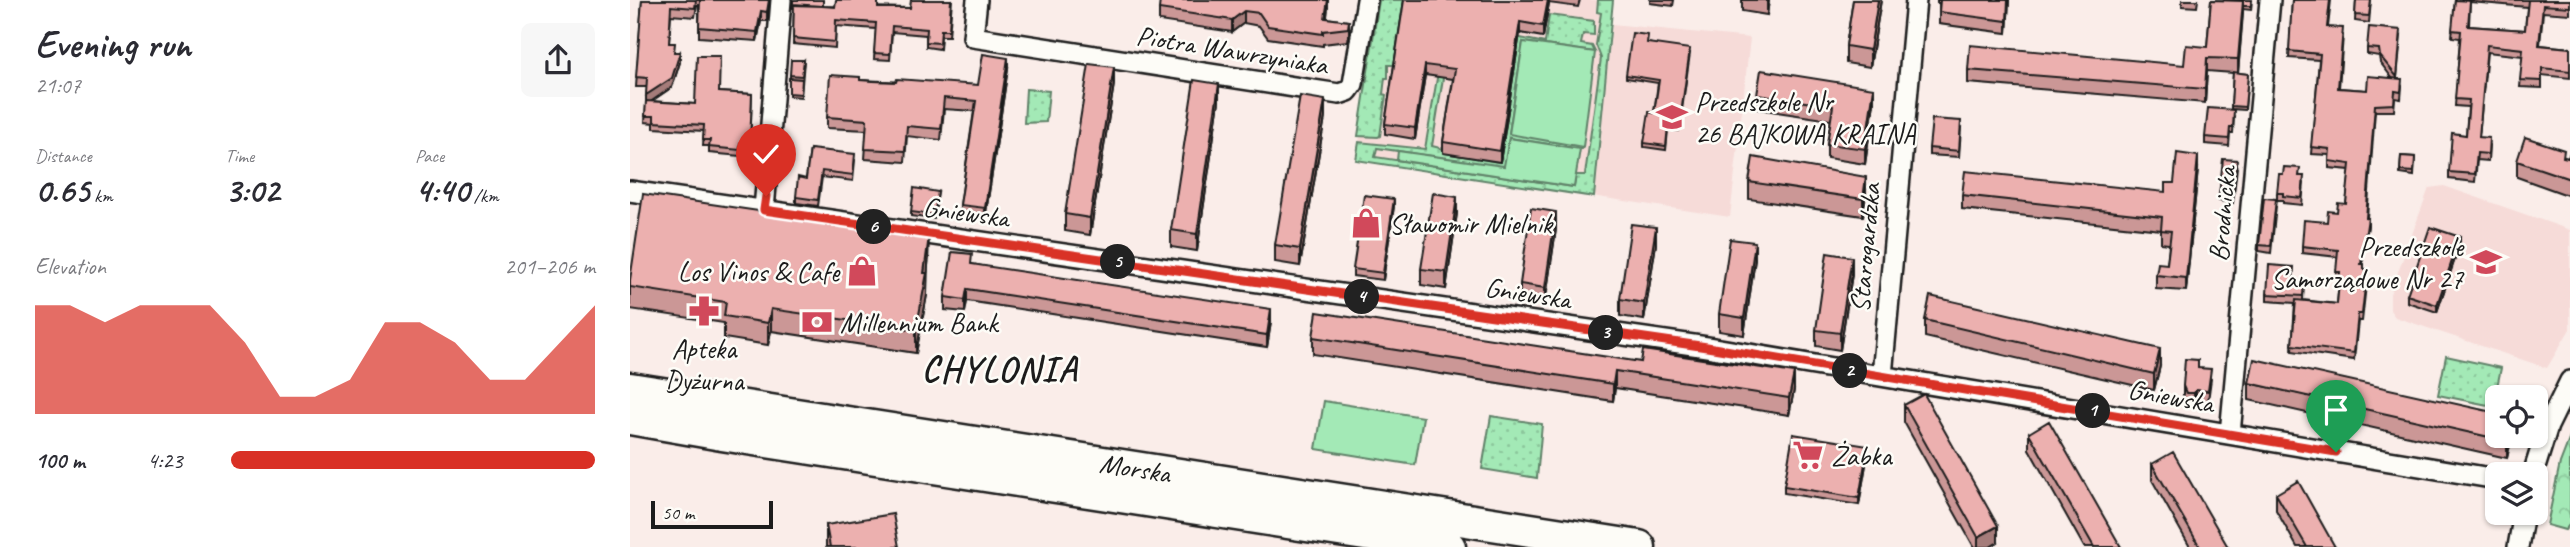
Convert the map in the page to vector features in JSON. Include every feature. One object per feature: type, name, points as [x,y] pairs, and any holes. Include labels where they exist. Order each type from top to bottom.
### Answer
[{"type":"main road","name":"Morska","points":[[630,389],[1639,547]]},
{"type":"main road","name":"Morska","points":[[630,418],[1449,547]]},
{"type":"street","points":[[764,210],[781,0]]},
{"type":"street","name":"Piotra Wawrzyniaka","points":[[977,0],[973,37],[1339,94],[1348,91],[1353,84],[1367,0]]},
{"type":"street","name":"Starogardzka","points":[[1882,376],[1916,0]]},
{"type":"street","name":"Brodnicka","points":[[2230,434],[2270,0]]},
{"type":"street","name":"Gniewska","points":[[630,191],[1707,347],[2485,478]]},
{"type":"street","points":[[2537,462],[2548,426],[2570,381]]},
{"type":"street","points":[[2518,547],[2522,525]]},
{"type":"shaded area","points":[[1382,0],[1613,0],[1605,84],[1612,24],[1750,38],[1730,217],[1356,160]]},
{"type":"shaded area","name":"Przedszkole Samorządowe Nr 27","points":[[2444,186],[2570,230],[2570,329],[2547,368],[2395,317],[2390,310],[2390,294],[2429,188]]},
{"type":"green space","points":[[1379,0],[1405,0],[1395,65],[1388,65],[1388,78],[1385,78],[1383,94],[1386,95],[1380,136],[1358,136]]},
{"type":"green space","points":[[1598,0],[1613,0],[1594,197],[1356,160],[1359,142],[1425,149],[1445,31],[1449,41],[1432,146],[1444,149],[1444,153],[1500,162],[1481,30],[1545,43],[1549,15],[1594,21],[1594,35],[1583,34],[1581,44],[1592,46],[1595,52],[1523,42],[1509,133],[1583,147],[1582,149],[1509,138],[1505,167],[1377,148],[1375,157],[1574,187],[1576,175],[1585,175],[1601,58],[1596,45],[1601,13],[1597,12]]},
{"type":"green space","points":[[1523,42],[1595,52],[1583,147],[1509,134]]},
{"type":"green space","points":[[1026,89],[1049,91],[1046,122],[1024,123]]},
{"type":"green space","points":[[1509,138],[1580,149],[1574,187],[1397,160],[1398,151],[1504,166]]},
{"type":"green space","points":[[2446,356],[2501,368],[2497,385],[2485,385],[2485,404],[2438,395]]},
{"type":"green space","points":[[1324,401],[1423,417],[1415,465],[1316,449]]},
{"type":"green space","points":[[1491,416],[1542,424],[1537,478],[1482,469]]},
{"type":"green space","points":[[2570,437],[2570,524],[2565,530],[2547,525],[2560,463]]},
{"type":"building","points":[[642,0],[696,0],[695,8],[671,6],[669,43],[675,43],[674,52],[680,52],[672,78],[646,95],[647,78],[636,77]]},
{"type":"building","points":[[700,0],[769,0],[767,12],[761,11],[757,32],[699,27]]},
{"type":"building","points":[[793,0],[823,0],[823,6],[793,5]]},
{"type":"building","points":[[836,0],[878,0],[878,8],[910,8],[911,0],[951,0],[949,30],[941,30],[940,43],[926,42],[927,29],[892,26],[890,54],[874,53],[876,23],[836,20],[835,42],[793,38],[794,4],[835,7]]},
{"type":"building","points":[[1160,0],[1328,0],[1325,18],[1349,21],[1348,28],[1323,31],[1323,34],[1268,26],[1259,13],[1244,11],[1232,20],[1159,9]]},
{"type":"building","points":[[1404,0],[1548,0],[1543,26],[1520,22],[1500,151],[1443,142],[1455,69],[1425,65],[1415,128],[1385,124]]},
{"type":"building","points":[[1853,0],[1878,0],[1870,50],[1846,46]]},
{"type":"building","points":[[1940,0],[2008,0],[2007,21],[1939,12]]},
{"type":"building","points":[[2211,0],[2243,1],[2238,59],[2207,58],[2205,89],[1968,70],[1970,45],[2184,65],[2186,45],[2207,47]]},
{"type":"building","points":[[2236,0],[2251,0],[2251,6],[2243,6],[2243,1]]},
{"type":"building","points":[[2292,0],[2330,0],[2327,27],[2343,28],[2338,88],[2367,90],[2368,76],[2402,79],[2401,92],[2395,91],[2394,104],[2375,105],[2368,218],[2361,264],[2367,269],[2354,353],[2292,345],[2296,300],[2337,304],[2340,272],[2336,272],[2338,250],[2302,246],[2304,220],[2327,222],[2328,211],[2337,212],[2338,203],[2346,204],[2350,164],[2329,161],[2330,149],[2311,147],[2320,54],[2289,51]]},
{"type":"building","points":[[2356,0],[2371,0],[2369,16],[2355,15]]},
{"type":"building","points":[[2455,0],[2470,1],[2468,26],[2525,30],[2528,0],[2570,0],[2570,7],[2543,5],[2539,45],[2570,48],[2570,71],[2542,68],[2542,81],[2520,80],[2523,49],[2487,45],[2479,137],[2489,138],[2488,154],[2477,153],[2475,174],[2449,172],[2452,133],[2466,135],[2469,100],[2455,99],[2461,31],[2452,30]]},
{"type":"building","points":[[2369,27],[2401,30],[2397,77],[2380,56],[2379,49],[2367,48]]},
{"type":"building","points":[[1632,33],[1648,35],[1647,43],[1690,49],[1679,128],[1668,126],[1666,146],[1644,143],[1649,112],[1654,113],[1659,80],[1626,75]]},
{"type":"building","points":[[983,54],[1008,58],[985,208],[960,205],[976,101],[944,98],[941,129],[907,126],[905,151],[865,149],[867,120],[827,117],[830,75],[860,77],[860,80],[873,81],[896,82],[897,79],[978,85]]},
{"type":"building","points":[[697,56],[720,56],[719,92],[752,94],[750,144],[740,143],[740,150],[709,147],[710,140],[703,140],[704,125],[654,122],[654,116],[645,116],[646,101],[695,104]]},
{"type":"building","points":[[791,60],[804,60],[802,76],[790,75]]},
{"type":"building","points":[[1089,64],[1114,67],[1090,218],[1065,214]]},
{"type":"building","points":[[1761,70],[1874,88],[1865,149],[1827,144],[1833,106],[1757,95]]},
{"type":"building","points":[[2233,72],[2248,74],[2245,107],[2231,106]]},
{"type":"building","points":[[789,78],[802,79],[801,94],[789,93]]},
{"type":"building","points":[[1194,80],[1219,84],[1197,234],[1171,230]]},
{"type":"building","points":[[1300,96],[1325,100],[1300,249],[1275,245]]},
{"type":"building","points":[[2208,108],[2234,110],[2229,139],[2205,137]]},
{"type":"building","points":[[1932,119],[1961,121],[1959,151],[1929,148]]},
{"type":"building","points":[[2525,137],[2564,150],[2563,157],[2568,158],[2570,153],[2570,179],[2517,161]]},
{"type":"building","points":[[810,149],[855,154],[853,175],[822,171],[818,200],[796,197],[798,177],[806,179]]},
{"type":"building","points":[[2177,153],[2198,156],[2186,278],[2156,275],[2158,263],[2167,264],[2171,231],[2161,230],[2162,217],[1962,195],[1965,171],[2165,192],[2165,183],[2174,183]]},
{"type":"building","points":[[2401,156],[2415,157],[2414,172],[2400,171]]},
{"type":"building","points":[[1753,157],[1866,177],[1863,199],[1749,182]]},
{"type":"building","points":[[2223,159],[2237,160],[2233,196],[2219,195]]},
{"type":"building","points":[[2284,167],[2300,168],[2299,176],[2304,176],[2302,198],[2277,193],[2279,174],[2283,174]]},
{"type":"building","points":[[914,188],[938,192],[934,215],[911,212]]},
{"type":"building","points":[[1433,193],[1457,197],[1446,272],[1421,269]]},
{"type":"building","points":[[643,194],[929,236],[924,273],[927,273],[916,330],[771,309],[768,323],[724,316],[726,302],[630,287]]},
{"type":"building","points":[[1364,195],[1394,199],[1383,273],[1353,269]]},
{"type":"building","points":[[2264,198],[2276,199],[2271,246],[2259,245]]},
{"type":"building","points":[[1531,208],[1556,212],[1545,288],[1520,284]]},
{"type":"building","points":[[1631,224],[1656,227],[1644,303],[1620,299]]},
{"type":"building","points":[[2430,227],[2460,237],[2437,305],[2407,295]]},
{"type":"building","points":[[1730,239],[1755,242],[1744,318],[1719,314]]},
{"type":"building","points":[[952,252],[972,254],[971,264],[1271,309],[1267,335],[967,289],[965,300],[945,297]]},
{"type":"building","points":[[1827,253],[1852,257],[1840,333],[1816,330]]},
{"type":"building","points":[[2269,265],[2294,267],[2293,281],[2304,282],[2303,296],[2267,294]]},
{"type":"building","points":[[1930,296],[2160,349],[2154,374],[1925,320]]},
{"type":"building","points":[[1317,312],[1641,362],[1643,350],[1794,373],[1789,398],[1615,371],[1613,384],[1313,337]]},
{"type":"building","points":[[2185,359],[2198,360],[2198,368],[2211,369],[2208,391],[2186,393],[2183,386]]},
{"type":"building","points":[[2254,359],[2485,410],[2485,436],[2249,383]]},
{"type":"building","points":[[1924,394],[1998,526],[1978,537],[1904,405]]},
{"type":"building","points":[[2049,421],[2121,547],[2094,547],[2029,433]]},
{"type":"building","points":[[1793,434],[1868,446],[1859,498],[1784,486]]},
{"type":"building","points":[[2173,452],[2228,547],[2200,547],[2152,464]]},
{"type":"building","points":[[2298,481],[2335,547],[2307,547],[2276,494]]},
{"type":"building","points":[[893,514],[899,547],[830,547],[826,525]]},
{"type":"place","name":"Przedszkole Nr 26 BAJKOWA KRAINA","points":[[1672,117]]},
{"type":"place","name":"Sławomir Mielnik","points":[[1366,223]]},
{"type":"place","name":"Przedszkole Samorządowe Nr 27","points":[[2486,262]]},
{"type":"place","name":"Los Vinos & Cafe","points":[[862,271]]},
{"type":"place","name":"Apteka Dyżurna","points":[[704,311]]},
{"type":"place","name":"Millennium Bank","points":[[817,322]]},
{"type":"place","name":"Żabka","points":[[1808,455]]},
{"type":"district","name":"CHYLONIA","points":[[1000,369]]},
{"type":"route","points":[[766,196],[764,210],[1707,347],[2336,452]]}]
